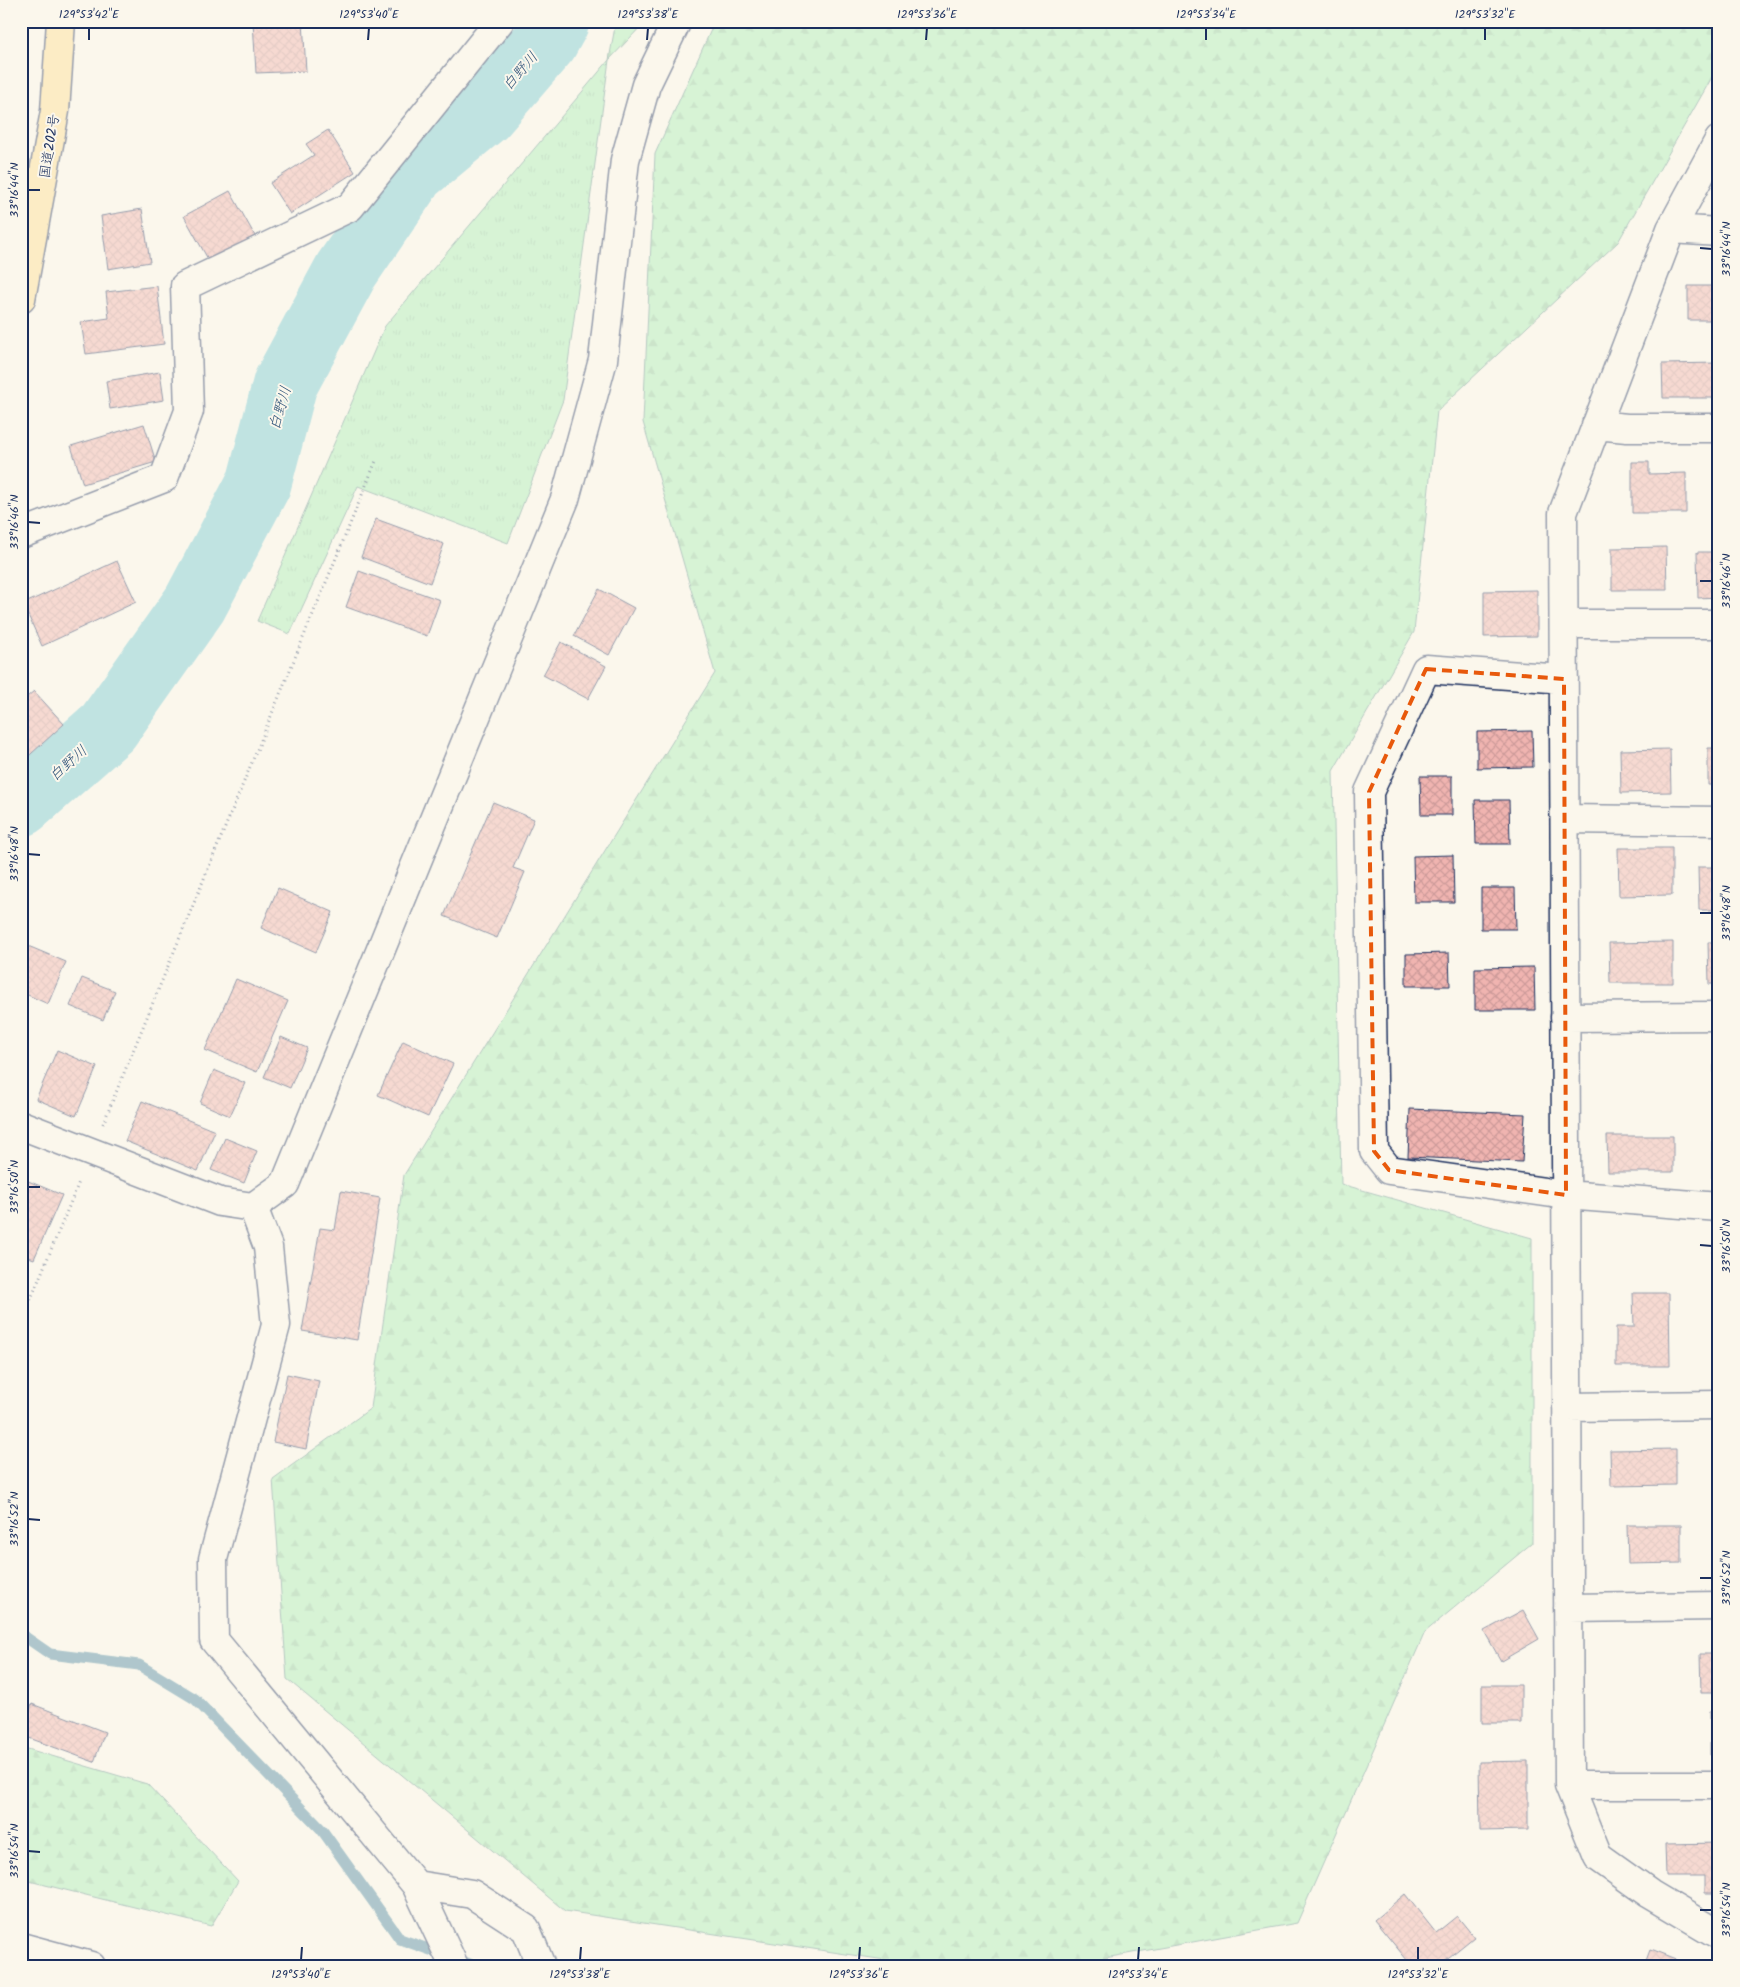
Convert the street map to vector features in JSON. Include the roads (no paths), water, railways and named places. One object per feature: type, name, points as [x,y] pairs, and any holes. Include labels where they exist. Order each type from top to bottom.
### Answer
[{"type":"highway","name":"国道202号","points":[[21,299],[55,111],[61,21]]},
{"type":"street","points":[[21,534],[164,478],[189,412],[185,286],[350,206],[500,21]]},
{"type":"street","points":[[21,1125],[220,1202],[253,1208],[285,1184],[565,499],[603,360],[625,160],[646,85],[677,21]]},
{"type":"street","points":[[1719,140],[1671,229],[1563,513],[1568,1785],[1598,1857],[1650,1894],[1719,1935]]},
{"type":"street","points":[[1671,229],[1719,232]]},
{"type":"street","points":[[1596,425],[1628,428],[1719,428]]},
{"type":"street","points":[[1564,624],[1719,624]]},
{"type":"street","points":[[1564,679],[1426,669],[1369,792],[1374,1151],[1389,1170],[1566,1195],[1719,1207]]},
{"type":"street","points":[[1565,819],[1719,821]]},
{"type":"street","points":[[1565,1017],[1719,1016]]},
{"type":"street","points":[[253,1208],[268,1247],[276,1325],[213,1559],[214,1640],[416,1885],[454,1966]]},
{"type":"street","points":[[1567,1406],[1719,1405]]},
{"type":"street","points":[[1568,1608],[1719,1606]]},
{"type":"street","points":[[1568,1785],[1719,1785]]},
{"type":"street","points":[[416,1885],[472,1894],[526,1930],[541,1966]]},
{"type":"street","points":[[21,1947],[91,1966]]},
{"type":"waterway","name":"白野川","points":[[21,804],[108,727],[195,604],[259,483],[285,384],[346,271],[413,172],[483,114],[546,41],[557,21]]},
{"type":"waterway","points":[[21,1634],[50,1654],[139,1665],[195,1699],[322,1830],[400,1939],[475,1966]]}]
